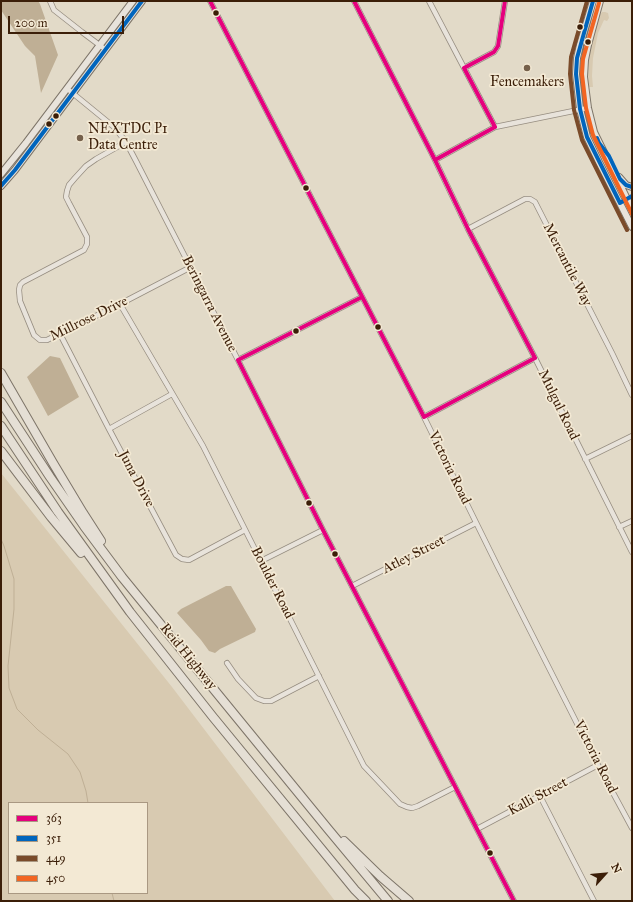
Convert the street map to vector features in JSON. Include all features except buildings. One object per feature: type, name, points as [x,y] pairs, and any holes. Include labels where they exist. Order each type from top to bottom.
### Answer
[{"type":"highway","points":[[1,373],[83,513],[139,598]]},
{"type":"highway","name":"Reid Highway","points":[[1,402],[50,477],[122,577],[388,901]]},
{"type":"highway","name":"Reid Highway","points":[[1,426],[58,512],[130,612],[213,717],[355,890],[366,901]]},
{"type":"highway","points":[[1,450],[51,517],[130,612]]},
{"type":"highway","points":[[245,727],[331,828],[380,876],[409,901]]},
{"type":"highway","points":[[313,839],[360,901]]},
{"type":"main road","points":[[1,174],[22,149],[132,1]]},
{"type":"main road","points":[[1,186],[15,170],[142,1]]},
{"type":"main road","points":[[632,209],[630,198],[624,192],[594,132],[588,108],[584,77],[585,60],[588,44],[600,4],[592,2],[577,58],[576,74],[580,109],[587,136],[632,226]]},
{"type":"main road","points":[[599,143],[609,156],[620,179],[632,188]]},
{"type":"main road","points":[[617,196],[632,188]]},
{"type":"main road","points":[[620,203],[630,198]]},
{"type":"street","points":[[50,1],[54,10],[106,49]]},
{"type":"street","name":"Victoria Road","points":[[210,1],[424,417],[598,765],[632,828]]},
{"type":"street","name":"Mulgul Road","points":[[354,1],[632,552]]},
{"type":"street","points":[[429,1],[495,127]]},
{"type":"street","points":[[464,68],[494,52],[498,46],[505,1]]},
{"type":"street","name":"Beringarra Avenue","points":[[67,88],[108,121],[126,142],[514,901]]},
{"type":"street","points":[[435,160],[495,127],[588,108]]},
{"type":"street","name":"Millrose Drive","points":[[126,142],[86,166],[69,185],[66,191],[66,197],[87,237],[87,244],[84,250],[20,285],[20,300],[34,335],[40,340],[47,340],[191,267]]},
{"type":"street","name":"Mercantile Way","points":[[468,229],[525,199],[530,199],[535,202],[612,353],[632,396]]},
{"type":"street","points":[[238,360],[362,297]]},
{"type":"street","name":"Boulder Road","points":[[120,304],[203,446],[364,766],[400,804],[407,807],[412,808],[418,806],[455,787]]},
{"type":"street","name":"Juna Drive","points":[[60,334],[108,429],[176,555],[182,559],[188,560],[245,530]]},
{"type":"street","points":[[424,417],[535,358]]},
{"type":"street","points":[[108,429],[172,394]]},
{"type":"street","points":[[585,459],[632,436]]},
{"type":"street","points":[[619,527],[632,521]]},
{"type":"street","name":"Atley Street","points":[[352,586],[476,523]]},
{"type":"street","points":[[261,561],[323,530]]},
{"type":"street","points":[[227,663],[238,679],[252,694],[264,702],[271,701],[319,676]]},
{"type":"street","name":"Kalli Street","points":[[477,829],[598,765]]},
{"type":"street","points":[[540,796],[594,901]]},
{"type":"shaded area","points":[[1,1],[38,1],[40,4],[58,55],[41,93],[35,56],[25,46],[1,10]]},
{"type":"shaded area","points":[[602,12],[608,13],[609,18],[607,21],[604,20],[598,33],[593,58],[593,87],[588,87],[589,54]]},
{"type":"shaded area","points":[[50,356],[60,358],[79,397],[48,416],[27,377]]},
{"type":"shaded area","points":[[1,473],[172,687],[335,901],[1,901]]},
{"type":"shaded area","points":[[226,586],[231,586],[256,629],[255,632],[220,649],[215,653],[209,651],[177,613],[181,609]]},
{"type":"waterway","points":[[1,539],[14,579],[14,609],[8,666],[9,688],[17,709],[38,730],[68,754],[80,772],[88,802]]},
{"type":"waterway","points":[[112,894],[114,901]]},
{"type":"transit line","name":"351","points":[[1,186],[15,170],[142,1]]},
{"type":"transit line","name":"363","points":[[210,1],[424,417]]},
{"type":"transit line","name":"363","points":[[354,1],[435,160],[468,229],[535,358]]},
{"type":"transit line","name":"363","points":[[464,68],[494,52],[498,46],[505,1]]},
{"type":"transit line","name":"449","points":[[587,1],[571,57],[570,74],[574,110],[582,140],[627,230]]},
{"type":"transit line","name":"351","points":[[593,1],[577,58],[576,74],[580,109],[587,137],[620,203],[632,196]]},
{"type":"transit line","name":"450","points":[[599,3],[583,59],[582,74],[586,108],[593,135],[632,214]]},
{"type":"transit line","name":"363","points":[[464,68],[495,127]]},
{"type":"transit line","name":"363","points":[[435,160],[495,127]]},
{"type":"transit line","name":"351","points":[[597,138],[609,156],[620,179],[626,185],[632,187]]},
{"type":"transit line","name":"363","points":[[238,360],[362,297]]},
{"type":"transit line","name":"363","points":[[424,417],[535,358]]},
{"type":"transit line","name":"363","points":[[238,360],[323,530],[514,901]]},
{"type":"place","name":"Fencemakers","points":[[527,68]]},
{"type":"place","name":"NEXTDC P1 Data Centre","points":[[80,138]]}]
